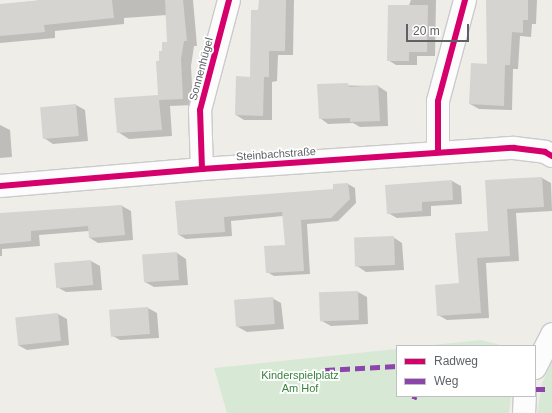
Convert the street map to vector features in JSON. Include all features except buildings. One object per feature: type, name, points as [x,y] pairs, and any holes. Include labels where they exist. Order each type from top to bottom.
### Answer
[{"type":"street","name":"Sonnenhügel","points":[[202,169],[200,110],[229,0]]},
{"type":"street","points":[[438,152],[438,101],[465,0]]},
{"type":"street","name":"Steinbachstraße","points":[[0,186],[202,169],[438,152],[514,148],[545,152],[552,156]]},
{"type":"street","points":[[536,366],[552,334]]},
{"type":"street","points":[[524,413],[525,397]]},
{"type":"green space","points":[[481,340],[500,345],[433,345]]},
{"type":"green space","name":"Kinderspielplatz Am Hof","points":[[396,349],[396,397],[511,397],[509,413],[227,413],[214,368]]},
{"type":"green space","points":[[552,362],[552,413],[537,413],[542,383]]},
{"type":"marked path","points":[[325,370],[396,366]]},
{"type":"marked path","points":[[536,389],[546,389]]},
{"type":"cycle path","points":[[202,169],[200,110],[229,0]]},
{"type":"cycle path","points":[[438,152],[438,101],[465,0]]},
{"type":"cycle path","points":[[0,186],[202,169],[514,148],[545,152],[552,156]]}]
